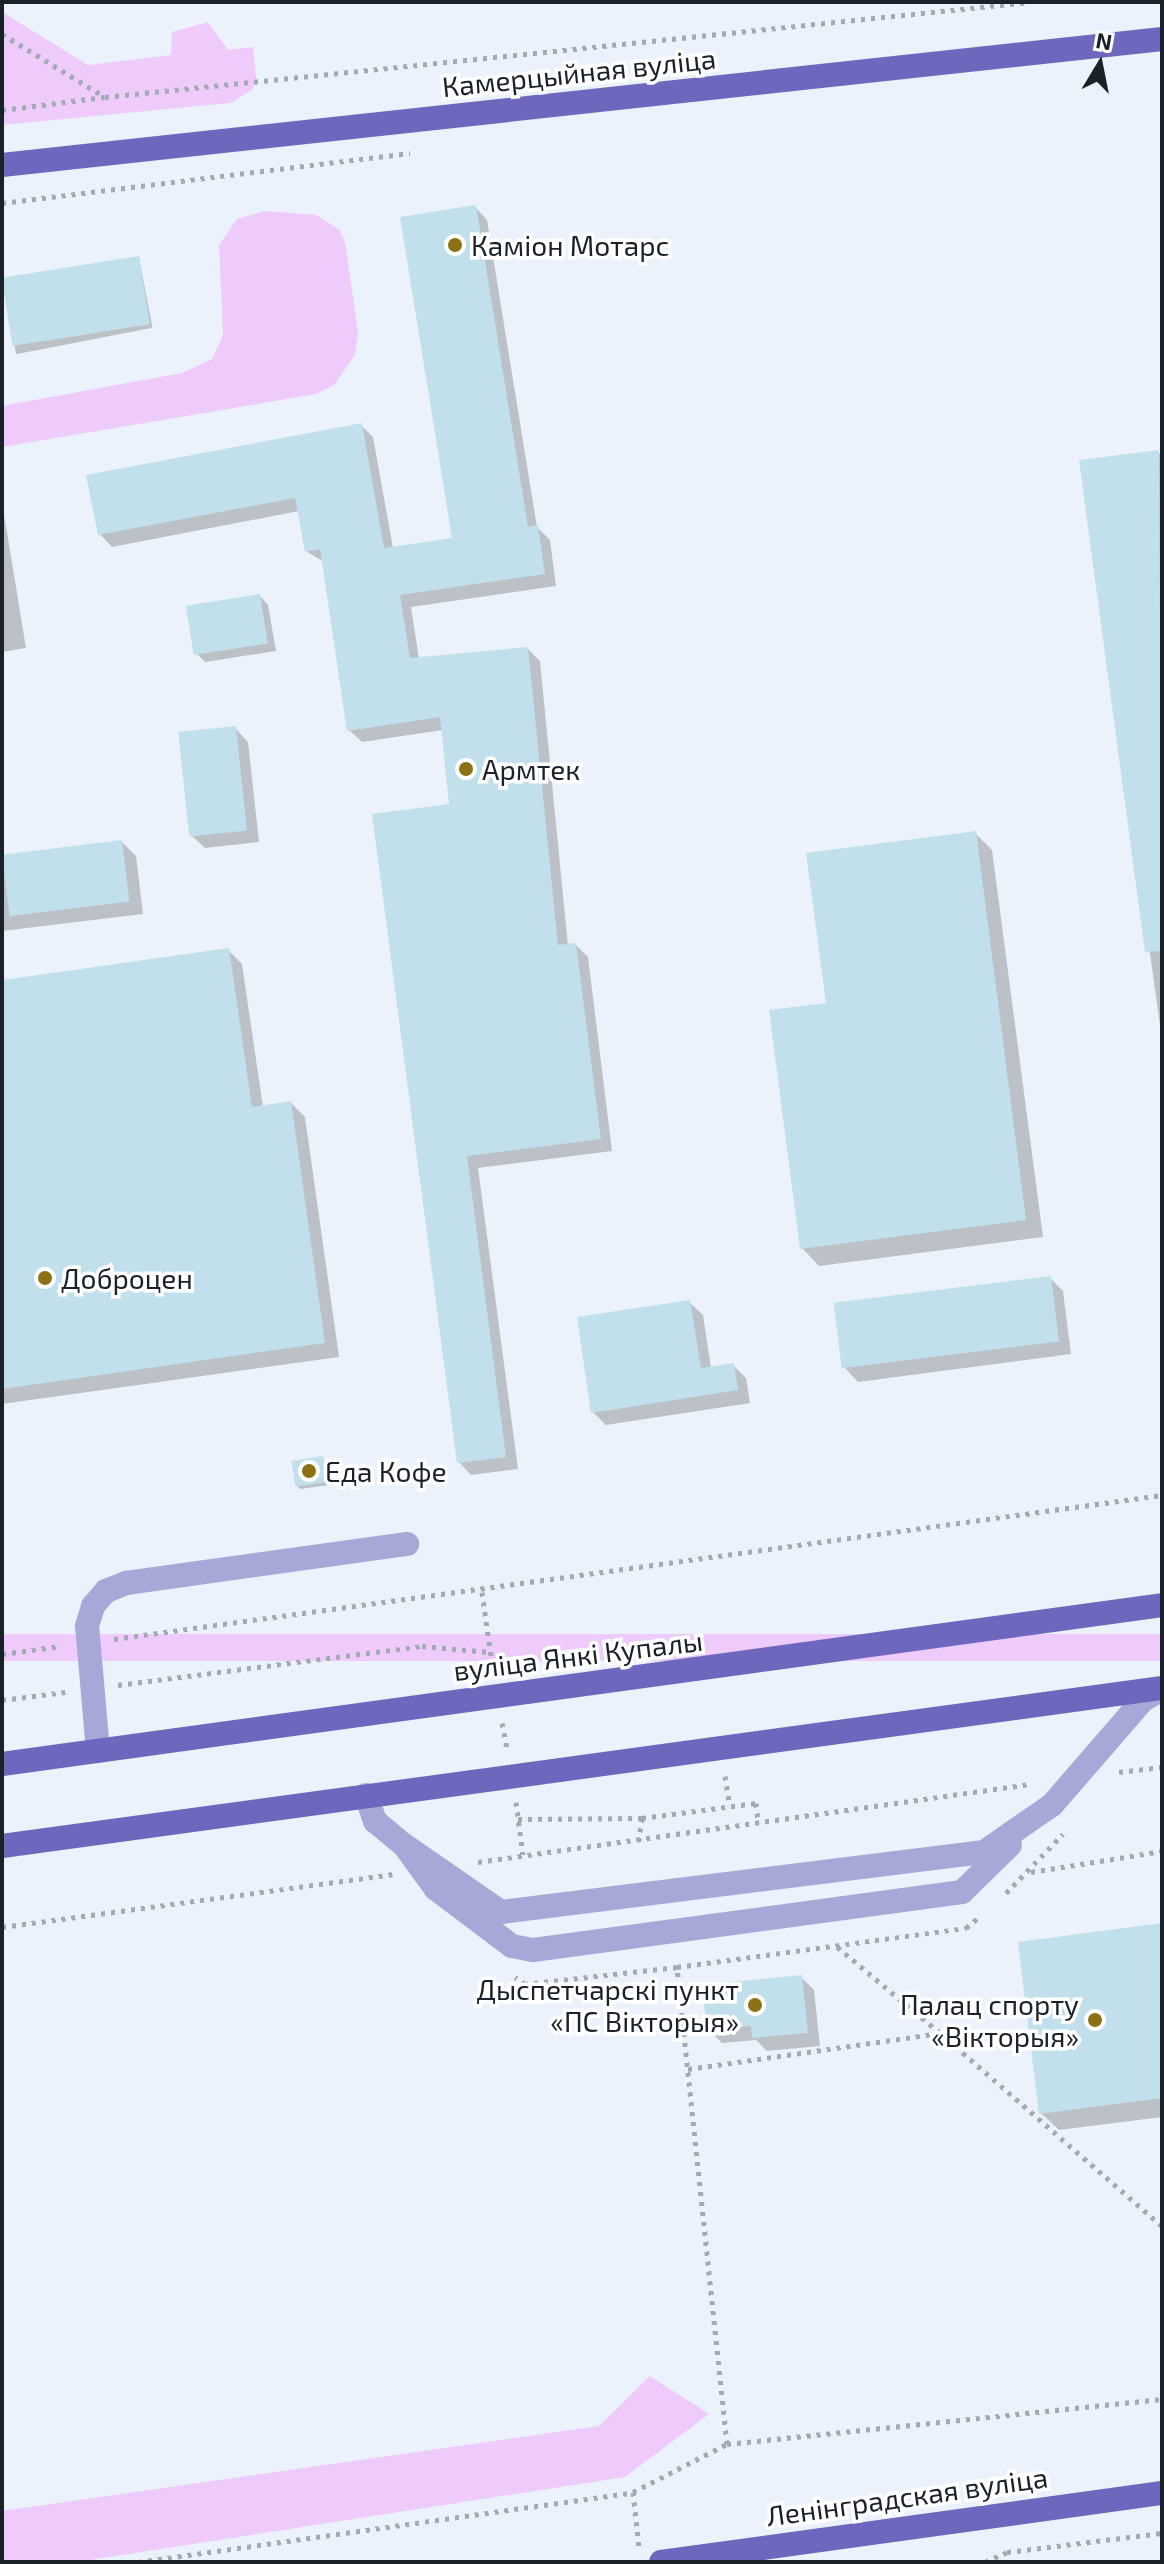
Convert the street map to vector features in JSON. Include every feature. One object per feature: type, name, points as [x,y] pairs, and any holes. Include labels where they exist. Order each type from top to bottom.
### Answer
[{"type":"main road","name":"Камерцыйная вуліца","points":[[2,165],[1162,39]]},
{"type":"main road","name":"вуліца Янкі Купалы","points":[[2,1764],[1162,1605]]},
{"type":"main road","points":[[2,1846],[1162,1688]]},
{"type":"main road","name":"Ленінградская вуліца","points":[[661,2562],[1162,2493]]},
{"type":"lane","points":[[98,1751],[87,1643],[93,1606],[106,1591],[126,1583],[407,1544]]},
{"type":"lane","points":[[427,1869],[436,1889],[512,1946],[533,1950],[962,1892],[1052,1805],[1143,1700],[1162,1688]]},
{"type":"lane","points":[[366,1795],[375,1821],[427,1869],[501,1912],[984,1852],[1052,1805]]},
{"type":"path","points":[[2,110],[1030,2]]},
{"type":"path","points":[[2,34],[105,97]]},
{"type":"path","points":[[2,1654],[1162,1495]]},
{"type":"path","points":[[2,1700],[422,1646],[490,1652]]},
{"type":"path","points":[[1078,1777],[1162,1767]]},
{"type":"path","points":[[2,1927],[1032,1783]]},
{"type":"path","points":[[518,1819],[642,1818],[756,1803],[758,1823]]},
{"type":"path","points":[[639,1840],[642,1818]]},
{"type":"path","points":[[1030,1872],[1162,1851]]},
{"type":"path","points":[[385,1875],[396,1884]]},
{"type":"path","points":[[834,1944],[1162,2226]]},
{"type":"path","points":[[502,1966],[525,1984],[677,1967],[727,2444]]},
{"type":"path","points":[[688,2069],[940,2033]]},
{"type":"path","points":[[138,2562],[633,2492],[727,2444],[1162,2399]]},
{"type":"path","points":[[633,2492],[641,2562]]},
{"type":"path","points":[[985,2562],[1007,2552],[1162,2533]]},
{"type":"shaded area","points":[[2,12],[88,65],[171,55],[172,32],[208,22],[228,50],[253,47],[256,78],[252,90],[230,103],[2,125]]},
{"type":"shaded area","points":[[265,211],[316,215],[340,230],[345,242],[358,332],[355,355],[334,385],[316,394],[2,447],[2,406],[182,373],[212,359],[223,335],[219,245],[237,219]]},
{"type":"shaded area","points":[[2,1634],[1162,1634],[1162,1661],[2,1661]]},
{"type":"shaded area","points":[[650,2376],[709,2414],[625,2477],[77,2562],[2,2562],[2,2511],[599,2426]]},
{"type":"building","points":[[476,205],[528,527],[538,525],[545,574],[400,595],[410,658],[528,647],[558,945],[576,943],[601,1139],[467,1156],[506,1457],[457,1463],[372,814],[449,804],[440,717],[347,731],[320,549],[305,552],[295,498],[98,535],[86,475],[362,423],[384,548],[452,538],[400,217]]},
{"type":"building","points":[[139,256],[150,324],[13,346],[2,278]]},
{"type":"building","points":[[1159,450],[1162,951],[1145,952],[1079,460]]},
{"type":"building","points":[[260,594],[268,643],[194,655],[186,606]]},
{"type":"building","points":[[236,726],[247,830],[189,836],[178,732]]},
{"type":"building","points":[[976,831],[1026,1220],[800,1249],[769,1010],[826,1003],[806,853]]},
{"type":"building","points":[[122,840],[130,902],[9,916],[2,855]]},
{"type":"building","points":[[229,948],[252,1107],[291,1101],[325,1343],[2,1389],[2,980]]},
{"type":"building","points":[[1051,1276],[1059,1342],[842,1368],[834,1303]]},
{"type":"building","points":[[690,1300],[701,1368],[734,1363],[738,1390],[591,1413],[577,1317]]},
{"type":"building","name":"Еда Кофе","points":[[323,1456],[327,1482],[295,1487],[291,1461]]},
{"type":"building","name":"Палац спорту «Вікторыя»","points":[[1162,1923],[1162,2098],[1039,2114],[1018,1942]]},
{"type":"building","name":"Дыспетчарскі пункт «ПС Вікторыя»","points":[[802,1975],[808,2033],[752,2038],[751,2026],[707,2030],[702,1985]]},
{"type":"place","name":"Каміон Мотарс","points":[[455,245]]},
{"type":"place","name":"Армтек","points":[[466,769]]},
{"type":"place","name":"Доброцен","points":[[45,1278]]},
{"type":"place","name":"Еда Кофе","points":[[309,1471]]},
{"type":"place","name":"Дыспетчарскі пункт «ПС Вікторыя»","points":[[755,2005]]},
{"type":"place","name":"Палац спорту «Вікторыя»","points":[[1095,2020]]}]
